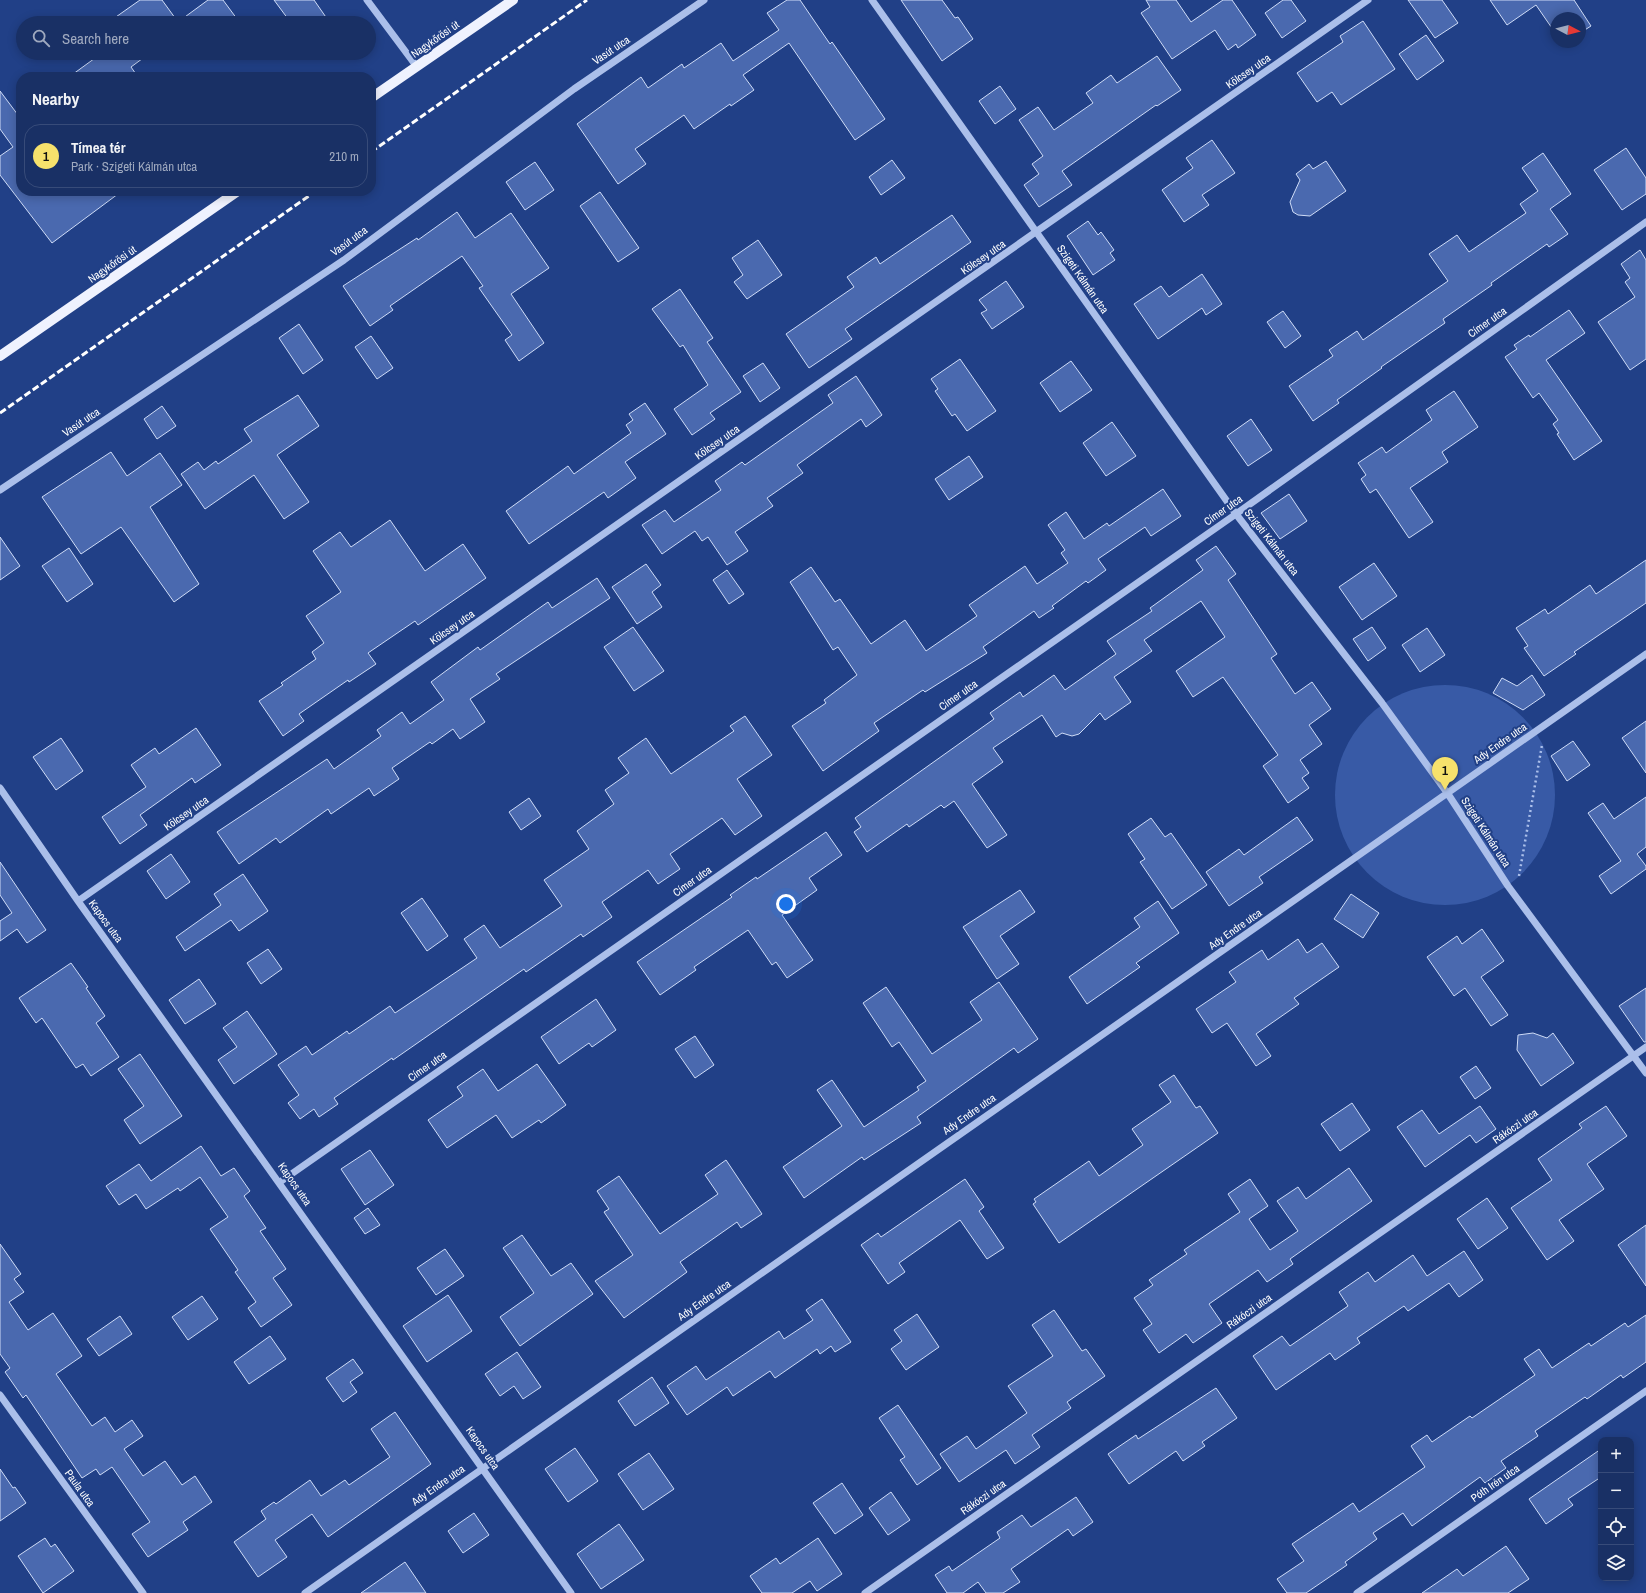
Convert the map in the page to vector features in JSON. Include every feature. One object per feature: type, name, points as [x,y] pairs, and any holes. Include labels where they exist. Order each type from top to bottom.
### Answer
[{"type":"main road","name":"Nagykőrösi út","points":[[376,94],[513,0]]},
{"type":"main road","name":"Nagykőrösi út","points":[[0,356],[231,196]]},
{"type":"street","points":[[368,0],[416,66]]},
{"type":"street","name":"Vasút utca","points":[[0,490],[344,260],[574,89],[704,0]]},
{"type":"street","name":"Szigeti Kálmán utca","points":[[872,0],[1236,514],[1382,703],[1448,794],[1516,896],[1646,1073]]},
{"type":"street","name":"Kölcsey utca","points":[[78,901],[1037,233],[1368,0]]},
{"type":"street","name":"Címer utca","points":[[280,1182],[1236,514],[1646,222]]},
{"type":"street","name":"Ady Endre utca","points":[[305,1593],[1646,654]]},
{"type":"street","name":"Kapocs utca","points":[[0,788],[78,901],[280,1182],[571,1593]]},
{"type":"street","name":"Rákóczi utca","points":[[865,1593],[1646,1047]]},
{"type":"street","name":"Póth Irén utca","points":[[1357,1593],[1646,1391]]},
{"type":"street","name":"Paula utca","points":[[0,1395],[142,1593]]},
{"type":"path","points":[[1516,896],[1545,724]]},
{"type":"shaded area","points":[[1445,685],[1466,687],[1497,698],[1523,717],[1542,743],[1553,774],[1555,795],[1553,816],[1542,847],[1523,873],[1497,892],[1466,903],[1445,905],[1424,903],[1393,892],[1367,873],[1348,847],[1337,816],[1335,795],[1337,774],[1348,743],[1367,717],[1393,698],[1424,687]]},
{"type":"building","points":[[140,0],[162,0],[174,16],[117,16]]},
{"type":"building","points":[[208,0],[223,0],[235,16],[186,16]]},
{"type":"building","points":[[274,0],[314,0],[325,16],[286,16]]},
{"type":"building","points":[[787,0],[800,0],[830,44],[832,42],[885,119],[855,140],[789,43],[743,75],[754,90],[731,106],[730,104],[694,129],[684,115],[635,149],[646,164],[618,184],[577,124],[641,77],[648,88],[682,64],[684,68],[721,43],[733,61],[779,30],[767,13]]},
{"type":"building","points":[[901,0],[942,0],[955,18],[958,17],[973,39],[942,61]]},
{"type":"building","points":[[1146,0],[1176,0],[1191,22],[1223,0],[1232,0],[1256,35],[1238,48],[1236,44],[1228,50],[1215,30],[1172,59],[1141,13],[1150,7]]},
{"type":"building","points":[[1283,0],[1291,0],[1306,21],[1282,38],[1265,13]]},
{"type":"building","points":[[1408,0],[1442,0],[1458,23],[1435,38]]},
{"type":"building","points":[[1490,0],[1574,0],[1582,12],[1550,12],[1550,25],[1536,5],[1507,25]]},
{"type":"building","points":[[1586,18],[1591,26],[1586,29]]},
{"type":"building","points":[[1363,21],[1395,69],[1341,105],[1332,92],[1317,102],[1297,73],[1343,42],[1340,36]]},
{"type":"building","points":[[1426,35],[1444,61],[1417,80],[1399,54]]},
{"type":"building","points":[[1157,56],[1181,90],[1157,106],[1156,105],[1062,171],[1072,185],[1039,207],[1024,185],[1039,174],[1032,164],[1043,156],[1019,120],[1038,107],[1054,130],[1093,103],[1086,93],[1111,75],[1117,83]]},
{"type":"building","points":[[92,60],[140,60],[131,67],[134,72],[76,72]]},
{"type":"building","points":[[1000,86],[1016,109],[995,124],[979,101]]},
{"type":"building","points":[[0,91],[16,112],[16,196],[0,175],[0,156],[13,147],[0,129]]},
{"type":"building","points":[[1212,140],[1235,173],[1202,195],[1209,205],[1184,222],[1162,190],[1193,168],[1186,158]]},
{"type":"building","points":[[1626,148],[1646,178],[1646,194],[1622,210],[1594,170]]},
{"type":"building","points":[[1543,153],[1571,194],[1550,209],[1568,234],[1549,247],[1547,244],[1491,283],[1492,285],[1443,319],[1445,323],[1381,367],[1382,368],[1337,400],[1339,403],[1313,421],[1289,386],[1333,356],[1329,350],[1357,331],[1363,340],[1448,281],[1429,254],[1457,235],[1469,252],[1526,213],[1520,204],[1538,191],[1522,168]]},
{"type":"building","points":[[892,160],[905,178],[881,195],[869,177]]},
{"type":"building","points":[[1326,161],[1346,191],[1310,216],[1298,215],[1293,212],[1290,202],[1300,180],[1296,174],[1309,164],[1313,169]]},
{"type":"building","points":[[535,162],[554,190],[525,210],[506,182]]},
{"type":"building","points":[[600,192],[639,248],[618,262],[580,206]]},
{"type":"building","points":[[16,196],[115,196],[52,243]]},
{"type":"building","points":[[457,212],[475,238],[511,213],[549,268],[511,294],[544,343],[519,361],[505,340],[512,335],[479,288],[483,286],[462,256],[390,306],[393,310],[370,326],[343,286],[417,238],[418,240]]},
{"type":"building","points":[[952,215],[971,242],[845,329],[852,339],[809,368],[786,334],[854,287],[847,277],[876,257],[880,264]]},
{"type":"building","points":[[1088,221],[1098,235],[1101,232],[1114,250],[1110,253],[1115,260],[1093,275],[1067,236]]},
{"type":"building","points":[[758,240],[782,275],[747,299],[734,282],[743,275],[732,258]]},
{"type":"building","points":[[1640,250],[1646,260],[1646,359],[1630,370],[1598,322],[1635,297],[1625,282],[1630,278],[1621,264]]},
{"type":"building","points":[[1202,274],[1222,304],[1206,315],[1202,308],[1158,339],[1134,304],[1161,286],[1169,297]]},
{"type":"building","points":[[1006,281],[1024,307],[992,329],[981,313],[987,310],[979,300]]},
{"type":"building","points":[[680,289],[713,338],[707,342],[741,392],[710,413],[715,419],[692,435],[674,409],[708,385],[683,345],[680,347],[652,309]]},
{"type":"building","points":[[1569,310],[1585,333],[1546,360],[1602,441],[1574,460],[1557,434],[1559,433],[1553,424],[1558,420],[1539,393],[1533,398],[1505,357],[1517,349],[1514,345],[1529,335],[1530,337]]},
{"type":"building","points":[[1283,311],[1301,336],[1285,348],[1267,322]]},
{"type":"building","points":[[299,324],[323,360],[303,374],[279,338]]},
{"type":"building","points":[[371,336],[393,368],[377,379],[355,347]]},
{"type":"building","points":[[960,359],[996,411],[967,431],[955,414],[952,416],[935,391],[938,389],[931,379]]},
{"type":"building","points":[[1071,361],[1092,390],[1060,412],[1040,383]]},
{"type":"building","points":[[763,363],[780,388],[760,402],[743,376]]},
{"type":"building","points":[[856,376],[882,415],[866,427],[861,419],[797,465],[803,473],[767,498],[773,506],[735,532],[748,551],[727,565],[708,537],[702,541],[695,531],[662,554],[642,525],[665,510],[674,522],[721,490],[715,481],[742,462],[745,465],[833,403],[828,395]]},
{"type":"building","points":[[1454,391],[1478,427],[1442,452],[1448,462],[1410,488],[1433,522],[1409,538],[1376,489],[1370,493],[1361,479],[1366,475],[1358,463],[1382,447],[1386,453],[1432,420],[1426,410]]},
{"type":"building","points":[[298,395],[319,426],[277,455],[309,502],[284,519],[254,475],[205,509],[181,474],[198,462],[204,470],[216,461],[218,464],[252,441],[244,429]]},
{"type":"building","points":[[645,403],[666,434],[625,462],[636,478],[608,498],[604,492],[529,544],[506,511],[568,466],[574,474],[631,433],[626,425],[633,420],[629,414]]},
{"type":"building","points":[[162,406],[176,426],[157,439],[144,419]]},
{"type":"building","points":[[1251,419],[1272,450],[1248,466],[1227,436]]},
{"type":"building","points":[[1112,422],[1136,456],[1106,476],[1083,443]]},
{"type":"building","points":[[111,452],[127,476],[160,453],[182,485],[150,507],[199,584],[174,602],[121,527],[81,554],[42,497]]},
{"type":"building","points":[[969,456],[983,477],[949,500],[935,479]]},
{"type":"building","points":[[1163,489],[1181,516],[1151,536],[1145,527],[1098,559],[1106,570],[1088,583],[1086,581],[1052,606],[1054,608],[1039,618],[1034,611],[983,647],[987,653],[925,692],[923,690],[874,723],[879,731],[823,771],[792,726],[826,703],[824,700],[857,675],[838,647],[833,650],[790,582],[811,567],[835,602],[840,599],[871,644],[905,620],[926,651],[977,616],[969,605],[1025,566],[1037,584],[1068,563],[1061,553],[1065,550],[1048,525],[1066,512],[1084,539],[1107,523],[1109,526]]},
{"type":"building","points":[[1289,494],[1307,521],[1280,539],[1261,513]]},
{"type":"building","points":[[390,520],[425,571],[463,544],[486,578],[418,625],[415,621],[368,653],[376,664],[349,682],[348,680],[299,714],[304,721],[283,736],[259,701],[283,685],[281,683],[316,659],[312,652],[324,643],[306,616],[341,592],[313,551],[340,532],[351,547]]},
{"type":"building","points":[[0,537],[20,566],[0,580]]},
{"type":"building","points":[[1216,546],[1236,574],[1228,580],[1277,654],[1271,658],[1295,694],[1312,682],[1331,709],[1309,725],[1322,744],[1300,760],[1309,773],[1302,778],[1309,788],[1288,803],[1263,766],[1278,755],[1223,677],[1193,697],[1176,671],[1225,637],[1201,601],[1144,640],[1152,651],[1114,677],[1131,702],[1105,720],[1100,713],[1079,734],[1072,736],[1062,733],[1056,737],[1042,715],[993,748],[1003,762],[972,784],[1007,835],[987,848],[954,801],[944,808],[941,805],[909,827],[907,824],[867,852],[854,832],[861,827],[855,818],[994,719],[990,713],[1020,692],[1023,697],[1054,675],[1065,690],[1116,654],[1107,641],[1152,611],[1150,608],[1203,570],[1196,560]]},
{"type":"building","points":[[69,548],[93,584],[67,602],[42,566]]},
{"type":"building","points":[[1646,560],[1646,603],[1574,652],[1576,654],[1544,676],[1524,648],[1528,646],[1516,628],[1545,609],[1548,614],[1590,585],[1596,594]]},
{"type":"building","points":[[1374,563],[1397,596],[1362,620],[1339,587]]},
{"type":"building","points":[[646,564],[661,585],[652,592],[662,607],[637,624],[612,587]]},
{"type":"building","points":[[727,570],[744,594],[729,604],[713,580]]},
{"type":"building","points":[[597,578],[610,598],[496,674],[500,679],[470,699],[485,722],[460,739],[453,729],[432,744],[430,742],[392,768],[399,779],[374,796],[369,788],[331,814],[328,809],[280,843],[276,838],[239,864],[217,832],[327,759],[334,769],[381,736],[377,730],[402,712],[410,724],[444,700],[431,682],[478,647],[480,650],[548,602],[552,608]]},
{"type":"building","points":[[633,627],[664,671],[634,691],[604,647]]},
{"type":"building","points":[[1372,627],[1386,648],[1368,661],[1353,639]]},
{"type":"building","points":[[1427,628],[1445,655],[1420,672],[1402,645]]},
{"type":"building","points":[[1532,675],[1545,695],[1523,710],[1493,693],[1502,678],[1517,686]]},
{"type":"building","points":[[745,716],[772,755],[737,779],[762,816],[735,835],[722,818],[670,854],[680,869],[658,884],[648,870],[602,902],[612,917],[583,937],[581,934],[526,972],[524,969],[393,1060],[392,1058],[334,1098],[338,1104],[319,1117],[314,1109],[300,1119],[288,1103],[299,1095],[278,1065],[306,1046],[312,1055],[347,1031],[349,1034],[390,1006],[395,1013],[477,958],[464,939],[484,925],[500,948],[562,906],[544,880],[589,849],[577,831],[614,804],[605,790],[629,773],[618,758],[646,738],[671,774],[734,731],[730,726]]},
{"type":"building","points":[[1646,721],[1646,773],[1622,738]]},
{"type":"building","points":[[196,728],[221,765],[195,783],[192,778],[140,815],[147,825],[120,844],[102,817],[146,787],[131,765],[155,748],[159,754]]},
{"type":"building","points":[[61,738],[83,771],[56,790],[33,757]]},
{"type":"building","points":[[1573,741],[1590,765],[1567,781],[1551,756]]},
{"type":"building","points":[[1646,797],[1646,847],[1637,854],[1646,866],[1646,869],[1611,894],[1599,876],[1621,861],[1588,813],[1603,803],[1614,819]]},
{"type":"building","points":[[529,798],[541,816],[521,830],[509,812]]},
{"type":"building","points":[[1297,817],[1313,840],[1259,877],[1263,883],[1229,906],[1206,872],[1239,849],[1244,855]]},
{"type":"building","points":[[1151,818],[1165,837],[1171,833],[1207,885],[1172,909],[1140,862],[1145,859],[1128,834]]},
{"type":"building","points":[[826,832],[842,855],[809,878],[817,890],[782,915],[813,960],[787,978],[776,962],[772,965],[748,930],[694,967],[696,970],[660,995],[637,962],[732,897],[730,895],[756,877],[757,879]]},
{"type":"building","points":[[171,854],[190,882],[166,899],[147,871]]},
{"type":"building","points":[[0,862],[46,930],[27,943],[17,929],[0,941],[0,921],[12,913],[0,895]]},
{"type":"building","points":[[243,874],[268,911],[239,931],[231,920],[185,951],[176,937],[221,905],[214,894]]},
{"type":"building","points":[[1020,890],[1035,912],[1000,936],[1019,964],[997,979],[963,927]]},
{"type":"building","points":[[1351,894],[1379,913],[1363,938],[1334,919]]},
{"type":"building","points":[[422,898],[448,936],[427,951],[401,913]]},
{"type":"building","points":[[1158,901],[1179,933],[1136,963],[1140,967],[1087,1004],[1069,977],[1140,927],[1134,918]]},
{"type":"building","points":[[1482,929],[1504,961],[1481,977],[1508,1015],[1491,1026],[1465,988],[1454,996],[1427,957],[1457,936],[1462,944]]},
{"type":"building","points":[[1298,939],[1307,953],[1322,943],[1339,967],[1294,998],[1299,1004],[1256,1034],[1271,1056],[1256,1066],[1227,1023],[1212,1033],[1196,1009],[1236,982],[1229,972],[1262,950],[1268,960]]},
{"type":"building","points":[[268,949],[282,969],[261,984],[247,963]]},
{"type":"building","points":[[71,963],[88,987],[86,988],[105,1016],[96,1023],[119,1057],[91,1076],[83,1064],[76,1068],[42,1018],[36,1023],[19,998]]},
{"type":"building","points":[[199,979],[216,1004],[185,1024],[169,1000]]},
{"type":"building","points":[[999,982],[1038,1039],[1018,1053],[1014,1048],[917,1117],[921,1123],[864,1160],[862,1157],[804,1198],[783,1167],[842,1126],[817,1090],[832,1080],[864,1127],[919,1090],[917,1087],[926,1081],[899,1042],[892,1047],[863,1003],[886,987],[932,1054],[982,1020],[970,1002]]},
{"type":"building","points":[[1646,988],[1646,1042],[1644,1042],[1619,1006]]},
{"type":"building","points":[[596,999],[616,1030],[592,1047],[589,1043],[559,1064],[541,1037]]},
{"type":"building","points":[[247,1011],[277,1054],[234,1084],[218,1060],[237,1047],[223,1028]]},
{"type":"building","points":[[1533,1033],[1547,1038],[1553,1033],[1574,1063],[1541,1086],[1517,1050],[1518,1035]]},
{"type":"building","points":[[695,1036],[714,1065],[695,1078],[675,1049]]},
{"type":"building","points":[[140,1054],[182,1116],[140,1144],[124,1120],[144,1106],[118,1069]]},
{"type":"building","points":[[537,1064],[566,1105],[541,1123],[539,1120],[512,1138],[496,1115],[447,1148],[428,1120],[463,1096],[457,1087],[483,1069],[498,1091]]},
{"type":"building","points":[[1476,1066],[1491,1088],[1475,1099],[1460,1077]]},
{"type":"building","points":[[1174,1075],[1196,1108],[1200,1106],[1218,1133],[1059,1243],[1033,1204],[1036,1202],[1034,1199],[1089,1161],[1099,1176],[1143,1145],[1132,1129],[1171,1102],[1159,1085]]},
{"type":"building","points":[[1352,1103],[1370,1130],[1340,1151],[1321,1124]]},
{"type":"building","points":[[1480,1106],[1496,1129],[1476,1143],[1470,1135],[1425,1167],[1397,1127],[1422,1110],[1439,1134]]},
{"type":"building","points":[[1606,1106],[1627,1136],[1587,1164],[1604,1189],[1559,1220],[1574,1241],[1547,1260],[1511,1208],[1552,1180],[1538,1159],[1582,1128],[1579,1124]]},
{"type":"building","points":[[201,1146],[221,1176],[234,1168],[250,1191],[244,1196],[266,1228],[260,1231],[286,1269],[273,1278],[292,1305],[261,1327],[248,1308],[256,1302],[235,1272],[238,1270],[210,1229],[228,1217],[200,1177],[180,1191],[178,1188],[146,1209],[136,1194],[119,1205],[106,1186],[139,1164],[151,1181]]},
{"type":"building","points":[[370,1150],[394,1185],[365,1205],[341,1169]]},
{"type":"building","points":[[726,1160],[762,1214],[741,1228],[737,1222],[680,1262],[687,1272],[624,1318],[595,1281],[633,1255],[604,1212],[609,1209],[597,1191],[619,1176],[660,1234],[718,1194],[705,1175]]},
{"type":"building","points":[[1349,1168],[1372,1201],[1290,1259],[1293,1264],[1267,1282],[1258,1270],[1209,1304],[1222,1323],[1193,1343],[1186,1334],[1159,1353],[1143,1330],[1152,1324],[1134,1298],[1153,1285],[1149,1280],[1187,1254],[1184,1250],[1240,1212],[1228,1194],[1250,1179],[1268,1206],[1249,1219],[1270,1250],[1298,1231],[1277,1201],[1298,1187],[1306,1199]]},
{"type":"building","points":[[965,1179],[984,1207],[979,1211],[1004,1248],[987,1259],[960,1220],[899,1263],[905,1272],[888,1284],[861,1245],[878,1233],[881,1237]]},
{"type":"building","points":[[1487,1198],[1508,1228],[1478,1249],[1457,1219]]},
{"type":"building","points":[[368,1208],[380,1225],[365,1234],[354,1218]]},
{"type":"building","points":[[1646,1225],[1646,1286],[1618,1245]]},
{"type":"building","points":[[522,1235],[551,1276],[571,1263],[593,1294],[520,1346],[500,1317],[534,1293],[503,1248]]},
{"type":"building","points":[[0,1244],[21,1274],[14,1279],[24,1292],[9,1302],[28,1330],[53,1313],[82,1356],[56,1374],[92,1426],[105,1417],[115,1432],[132,1420],[143,1436],[124,1449],[143,1476],[165,1461],[182,1485],[195,1476],[212,1502],[183,1522],[188,1530],[148,1557],[132,1534],[150,1522],[112,1467],[100,1475],[96,1469],[82,1478],[26,1395],[23,1398],[5,1372],[10,1368],[0,1354]]},
{"type":"building","points":[[445,1249],[464,1276],[436,1295],[417,1268]]},
{"type":"building","points":[[1464,1251],[1483,1280],[1459,1297],[1449,1283],[1408,1311],[1404,1306],[1357,1338],[1360,1343],[1335,1360],[1330,1353],[1276,1390],[1253,1356],[1282,1336],[1290,1346],[1348,1306],[1339,1292],[1368,1272],[1375,1282],[1413,1255],[1427,1276]]},
{"type":"building","points":[[448,1295],[472,1331],[427,1362],[403,1326]]},
{"type":"building","points":[[202,1296],[218,1319],[188,1340],[172,1317]]},
{"type":"building","points":[[822,1299],[851,1342],[835,1352],[831,1346],[820,1354],[817,1349],[775,1378],[770,1371],[733,1396],[727,1387],[687,1415],[667,1386],[696,1366],[706,1380],[779,1331],[784,1339],[813,1320],[806,1310]]},
{"type":"building","points":[[1054,1310],[1082,1351],[1086,1349],[1105,1376],[1067,1402],[1071,1408],[1032,1435],[1040,1447],[1015,1464],[1006,1450],[959,1482],[940,1454],[967,1436],[976,1449],[1027,1413],[1008,1386],[1053,1356],[1032,1325]]},
{"type":"building","points":[[917,1314],[939,1347],[906,1370],[891,1349],[902,1341],[894,1330]]},
{"type":"building","points":[[1646,1315],[1646,1362],[1623,1378],[1621,1375],[1587,1399],[1585,1397],[1535,1431],[1538,1436],[1501,1461],[1506,1468],[1485,1483],[1480,1477],[1412,1526],[1403,1513],[1373,1533],[1377,1539],[1345,1562],[1347,1565],[1306,1593],[1287,1593],[1277,1579],[1304,1561],[1292,1544],[1353,1503],[1359,1512],[1425,1467],[1411,1446],[1427,1435],[1432,1442],[1470,1416],[1472,1418],[1535,1375],[1524,1359],[1539,1349],[1552,1368],[1589,1343],[1591,1346],[1625,1323],[1628,1327]]},
{"type":"building","points":[[120,1316],[132,1334],[99,1356],[87,1339]]},
{"type":"building","points":[[270,1336],[286,1359],[249,1384],[234,1362]]},
{"type":"building","points":[[517,1352],[541,1387],[523,1399],[514,1386],[500,1396],[485,1374]]},
{"type":"building","points":[[353,1359],[363,1373],[350,1382],[357,1392],[343,1402],[326,1378]]},
{"type":"building","points":[[652,1377],[669,1403],[635,1426],[618,1401]]},
{"type":"building","points":[[1216,1388],[1237,1418],[1202,1442],[1205,1446],[1183,1461],[1176,1451],[1129,1484],[1108,1454],[1136,1435],[1138,1439]]},
{"type":"building","points":[[898,1405],[941,1468],[917,1485],[900,1460],[905,1457],[879,1418]]},
{"type":"building","points":[[395,1412],[431,1464],[328,1537],[312,1514],[275,1540],[287,1557],[258,1577],[234,1542],[266,1519],[261,1511],[274,1502],[276,1504],[310,1480],[321,1496],[345,1480],[349,1485],[390,1457],[371,1429]]},
{"type":"building","points":[[575,1448],[598,1481],[568,1502],[545,1469]]},
{"type":"building","points":[[1598,1451],[1598,1479],[1568,1499],[1573,1505],[1546,1524],[1529,1499]]},
{"type":"building","points":[[649,1453],[674,1489],[643,1510],[618,1474]]},
{"type":"building","points":[[0,1469],[13,1488],[15,1487],[26,1503],[0,1521]]},
{"type":"building","points":[[842,1483],[863,1515],[835,1534],[813,1503]]},
{"type":"building","points":[[891,1492],[910,1520],[888,1535],[869,1508]]},
{"type":"building","points":[[1076,1497],[1093,1522],[1073,1536],[1068,1529],[1011,1569],[1020,1582],[1003,1593],[986,1593],[978,1582],[963,1593],[947,1593],[935,1575],[949,1566],[952,1571],[1000,1538],[997,1532],[1022,1515],[1031,1527]]},
{"type":"building","points":[[474,1513],[489,1535],[463,1553],[448,1531]]},
{"type":"building","points":[[619,1524],[644,1560],[601,1589],[577,1554]]},
{"type":"building","points":[[45,1538],[51,1547],[55,1544],[74,1571],[43,1593],[18,1556]]},
{"type":"building","points":[[818,1538],[842,1574],[817,1591],[810,1581],[792,1593],[762,1593],[750,1576],[776,1558],[780,1564]]},
{"type":"building","points":[[1506,1546],[1529,1579],[1508,1593],[1422,1593],[1457,1569],[1463,1576]]},
{"type":"building","points":[[405,1562],[426,1593],[361,1593]]},
{"type":"railway","points":[[376,148],[587,0]]},
{"type":"railway","points":[[0,413],[309,196]]},
{"type":"place","name":"Tímea tér","points":[[1445,790]]}]
